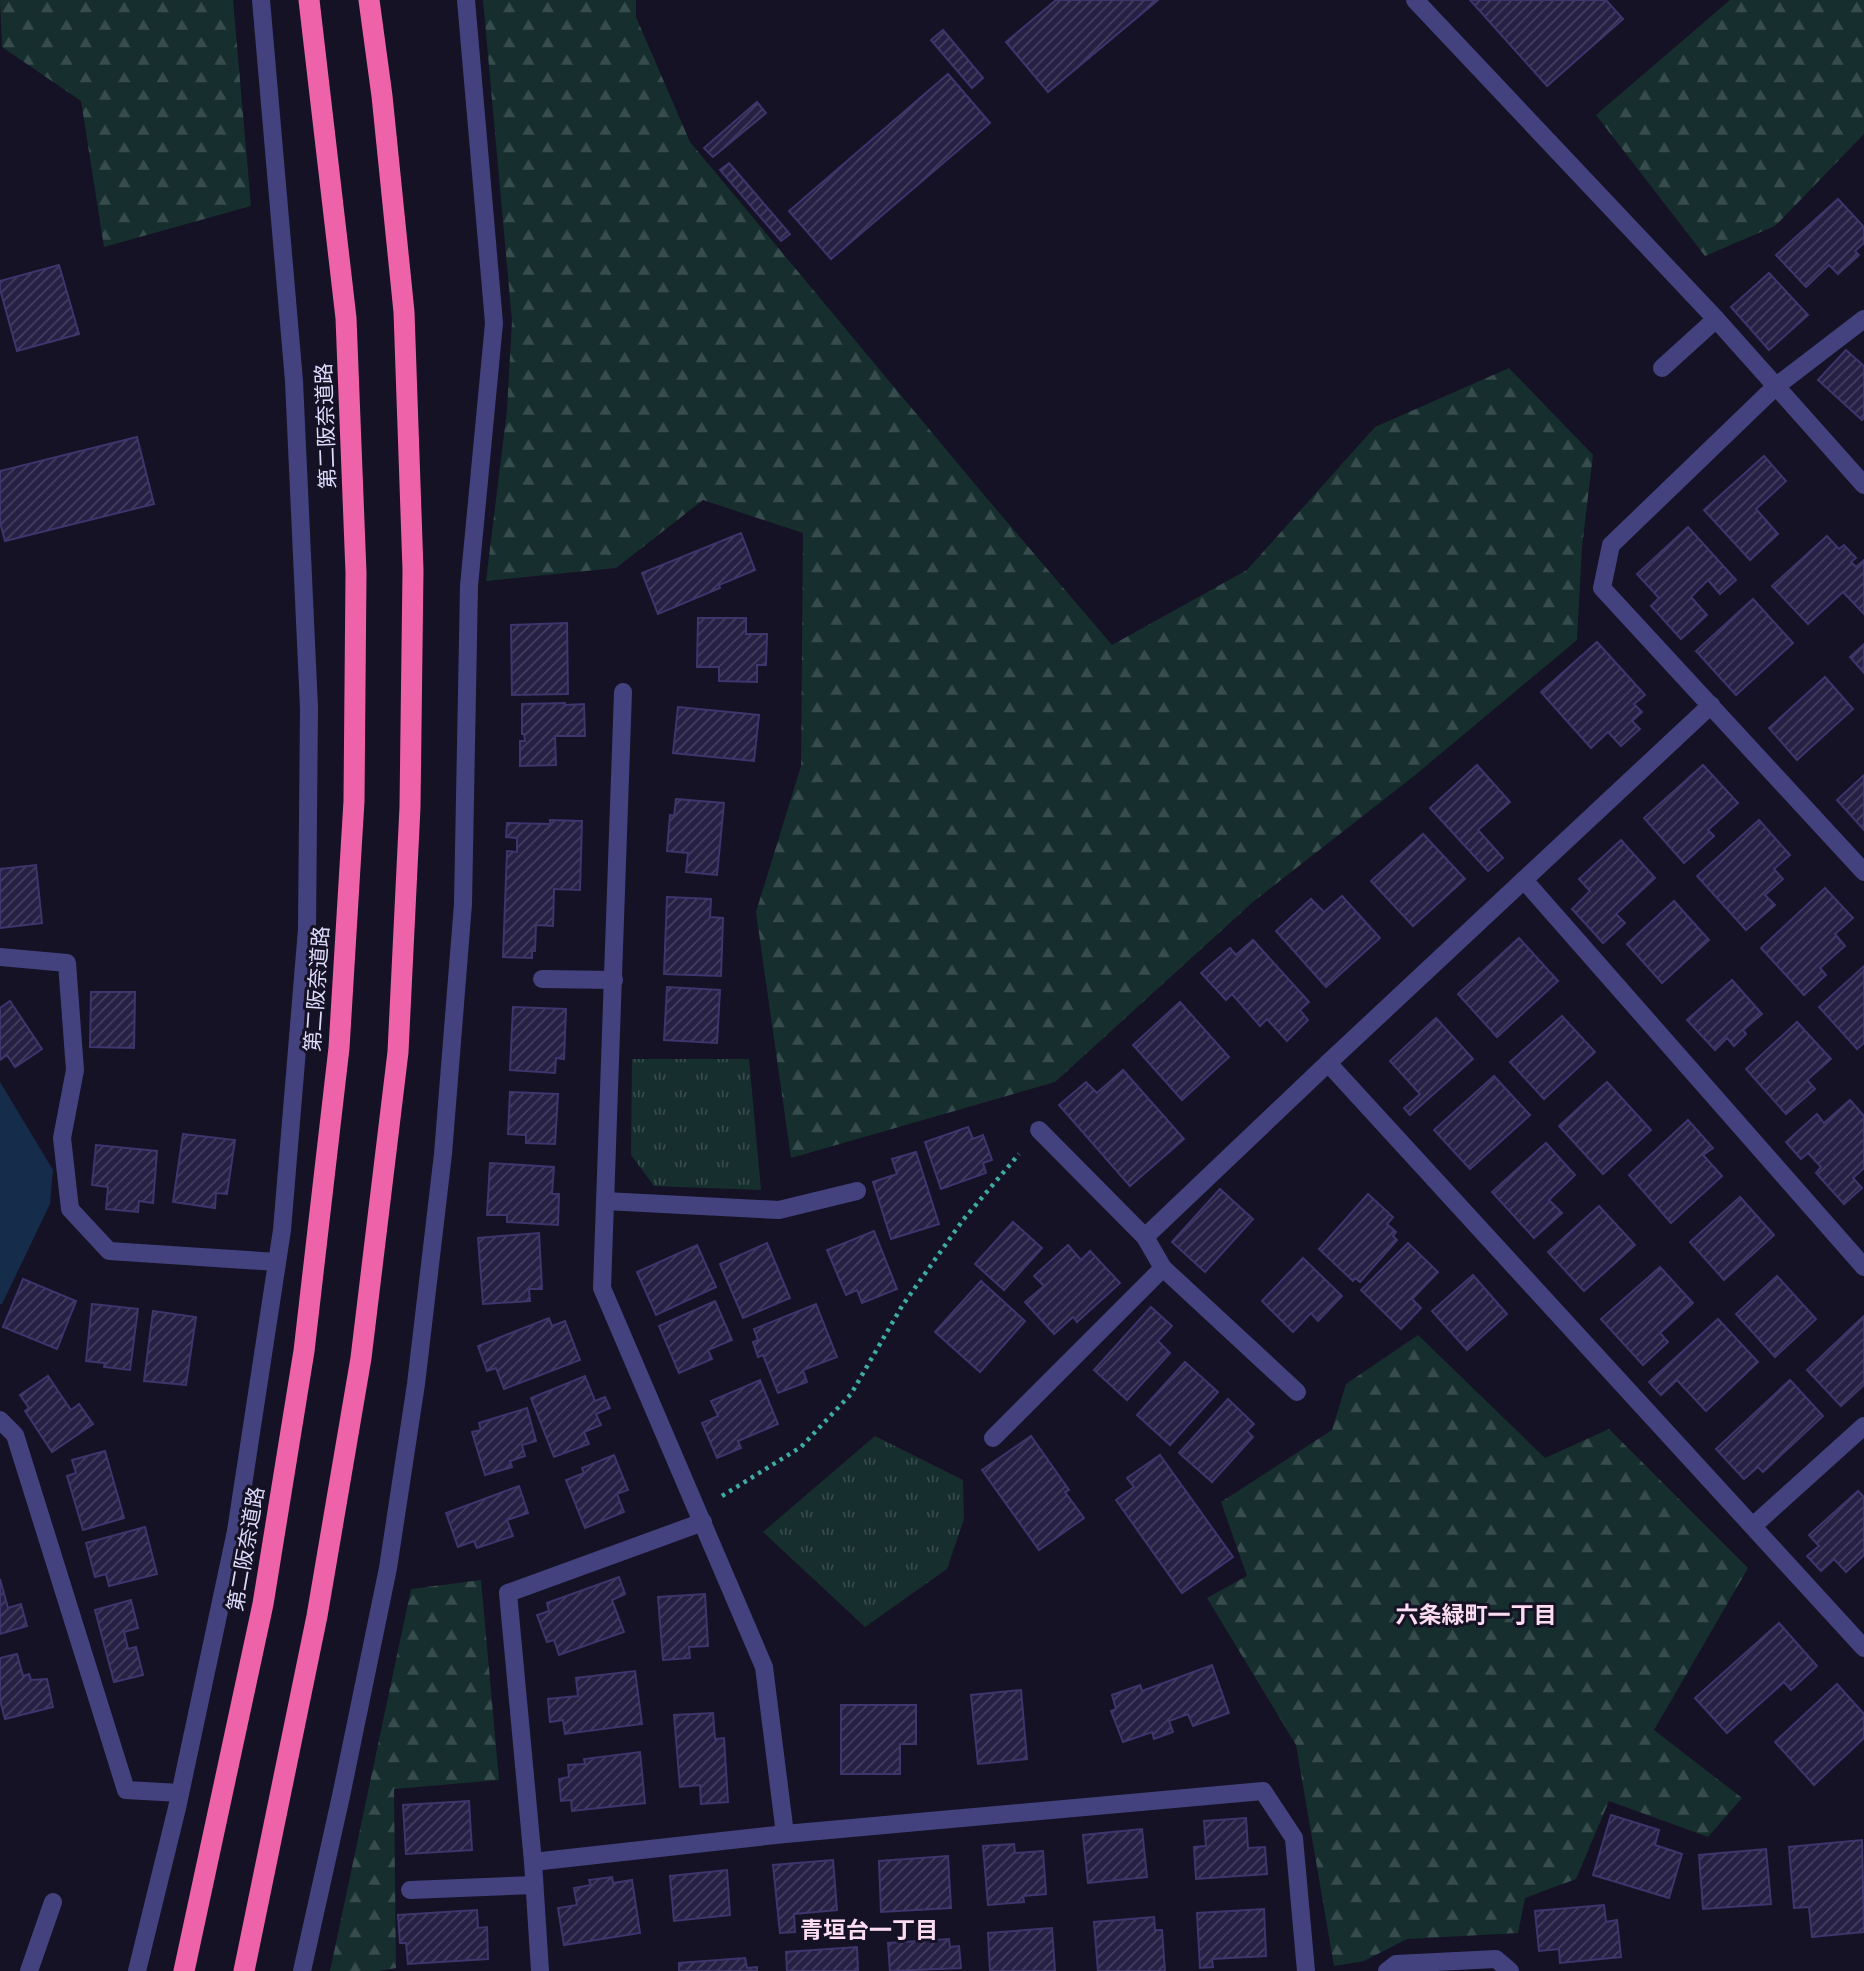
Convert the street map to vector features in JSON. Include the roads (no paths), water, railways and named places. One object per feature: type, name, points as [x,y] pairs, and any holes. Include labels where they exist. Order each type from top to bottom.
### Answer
[{"type":"highway","name":"第二阪奈道路","points":[[184,1971],[263,1604],[304,1351],[339,1048],[354,801],[356,573],[346,318],[309,0]]},
{"type":"highway","points":[[244,1971],[314,1630],[359,1372],[398,1052],[410,807],[413,570],[404,312],[382,96],[369,0]]},
{"type":"street","points":[[137,1971],[180,1793],[236,1531],[282,1230],[307,929],[309,708],[294,381],[261,0]]},
{"type":"street","points":[[302,1971],[388,1568],[416,1384],[443,1154],[463,904],[469,586],[494,323],[467,0]]},
{"type":"street","points":[[1415,0],[1716,319],[1864,485]]},
{"type":"street","points":[[1662,368],[1716,319]]},
{"type":"street","points":[[1864,319],[1775,387],[1611,545],[1602,588],[1864,872]]},
{"type":"street","points":[[623,692],[602,1288],[764,1667],[785,1834]]},
{"type":"street","points":[[1146,1237],[1711,705]]},
{"type":"street","points":[[1524,880],[1864,1266]]},
{"type":"street","points":[[0,957],[67,963],[75,1070],[61,1138],[70,1209],[108,1251],[277,1262]]},
{"type":"street","points":[[542,979],[614,980]]},
{"type":"street","points":[[1328,1063],[1864,1648]]},
{"type":"street","points":[[1039,1130],[1146,1237],[1163,1268],[1297,1392]]},
{"type":"street","points":[[605,1202],[779,1210],[857,1191]]},
{"type":"street","points":[[993,1438],[1163,1268]]},
{"type":"street","points":[[0,1420],[15,1435],[126,1790],[180,1793]]},
{"type":"street","points":[[1753,1526],[1864,1426]]},
{"type":"street","points":[[540,1971],[533,1863],[508,1593],[703,1522]]},
{"type":"street","points":[[533,1863],[785,1834],[1263,1791],[1294,1838],[1306,1971]]},
{"type":"street","points":[[410,1890],[533,1885]]},
{"type":"street","points":[[29,1971],[53,1902]]},
{"type":"street","points":[[1387,1971],[1396,1964],[1496,1959],[1510,1971]]},
{"type":"water","points":[[0,1082],[53,1170],[50,1204],[2,1304],[0,1304]]},
{"type":"district","name":"六条緑町一丁目","points":[[1476,1615]]},
{"type":"district","name":"青垣台一丁目","points":[[869,1930]]}]
